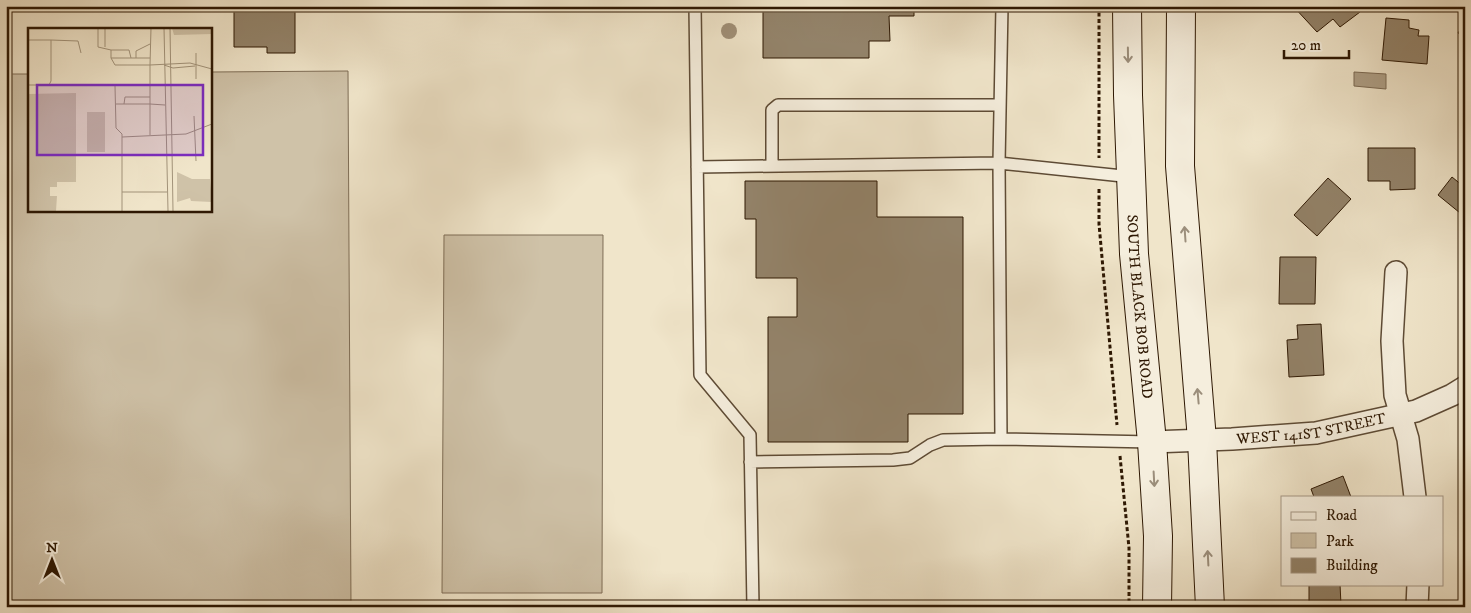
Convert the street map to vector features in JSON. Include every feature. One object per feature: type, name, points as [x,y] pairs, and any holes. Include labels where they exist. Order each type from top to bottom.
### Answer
[{"type":"main road","name":"SOUTH BLACK BOB ROAD","points":[[1127,6],[1128,95],[1134,254],[1152,442],[1158,536],[1157,607]]},
{"type":"main road","points":[[1181,6],[1180,166],[1202,440],[1210,607]]},
{"type":"street","points":[[1396,272],[1392,341],[1395,395],[1408,440],[1415,496]]},
{"type":"street","name":"WEST 141ST STREET","points":[[1152,442],[1316,433],[1416,411],[1465,388]]},
{"type":"street","points":[[1417,607],[1418,586]]},
{"type":"lane","points":[[695,6],[700,375],[750,435],[753,607]]},
{"type":"lane","points":[[1001,440],[999,163],[1002,6]]},
{"type":"lane","points":[[772,166],[772,110],[778,105],[1000,105]]},
{"type":"lane","points":[[697,167],[999,163],[1132,177]]},
{"type":"lane","points":[[750,462],[893,460],[910,458],[930,445],[943,440],[1152,442]]},
{"type":"path","points":[[1099,6],[1099,224],[1128,548],[1129,607]]},
{"type":"green space","points":[[348,71],[351,607],[6,607],[6,74],[28,74],[28,211],[211,211],[211,72]]},
{"type":"green space","points":[[444,235],[603,235],[602,593],[442,593]]},
{"type":"shaded area","points":[[1354,72],[1386,74],[1386,89],[1354,86]]},
{"type":"building","points":[[234,6],[295,6],[295,53],[267,53],[267,47],[234,47]]},
{"type":"building","points":[[763,6],[914,6],[914,16],[889,16],[890,41],[869,41],[869,58],[763,58]]},
{"type":"building","points":[[1293,6],[1356,6],[1360,12],[1340,27],[1333,19],[1317,32]]},
{"type":"building","points":[[1386,18],[1409,20],[1409,28],[1419,30],[1418,36],[1429,36],[1427,64],[1382,60]]},
{"type":"building","points":[[1465,23],[1465,37],[1458,33]]},
{"type":"building","points":[[1368,148],[1415,148],[1415,189],[1390,190],[1390,181],[1368,181]]},
{"type":"building","points":[[1452,177],[1463,186],[1465,183],[1465,217],[1438,195]]},
{"type":"building","points":[[1328,178],[1351,199],[1317,236],[1294,215]]},
{"type":"building","points":[[745,181],[877,181],[877,217],[963,217],[963,414],[908,414],[908,442],[768,442],[768,317],[797,317],[797,278],[756,278],[756,219],[745,219]]},
{"type":"building","points":[[1280,257],[1316,257],[1315,304],[1279,304]]},
{"type":"building","points":[[1321,324],[1324,375],[1289,377],[1287,340],[1298,339],[1297,325]]},
{"type":"building","points":[[1465,464],[1465,474],[1460,469]]},
{"type":"building","points":[[1343,476],[1351,496],[1314,496],[1311,489]]},
{"type":"building","points":[[1309,586],[1340,586],[1341,605],[1309,605]]}]
